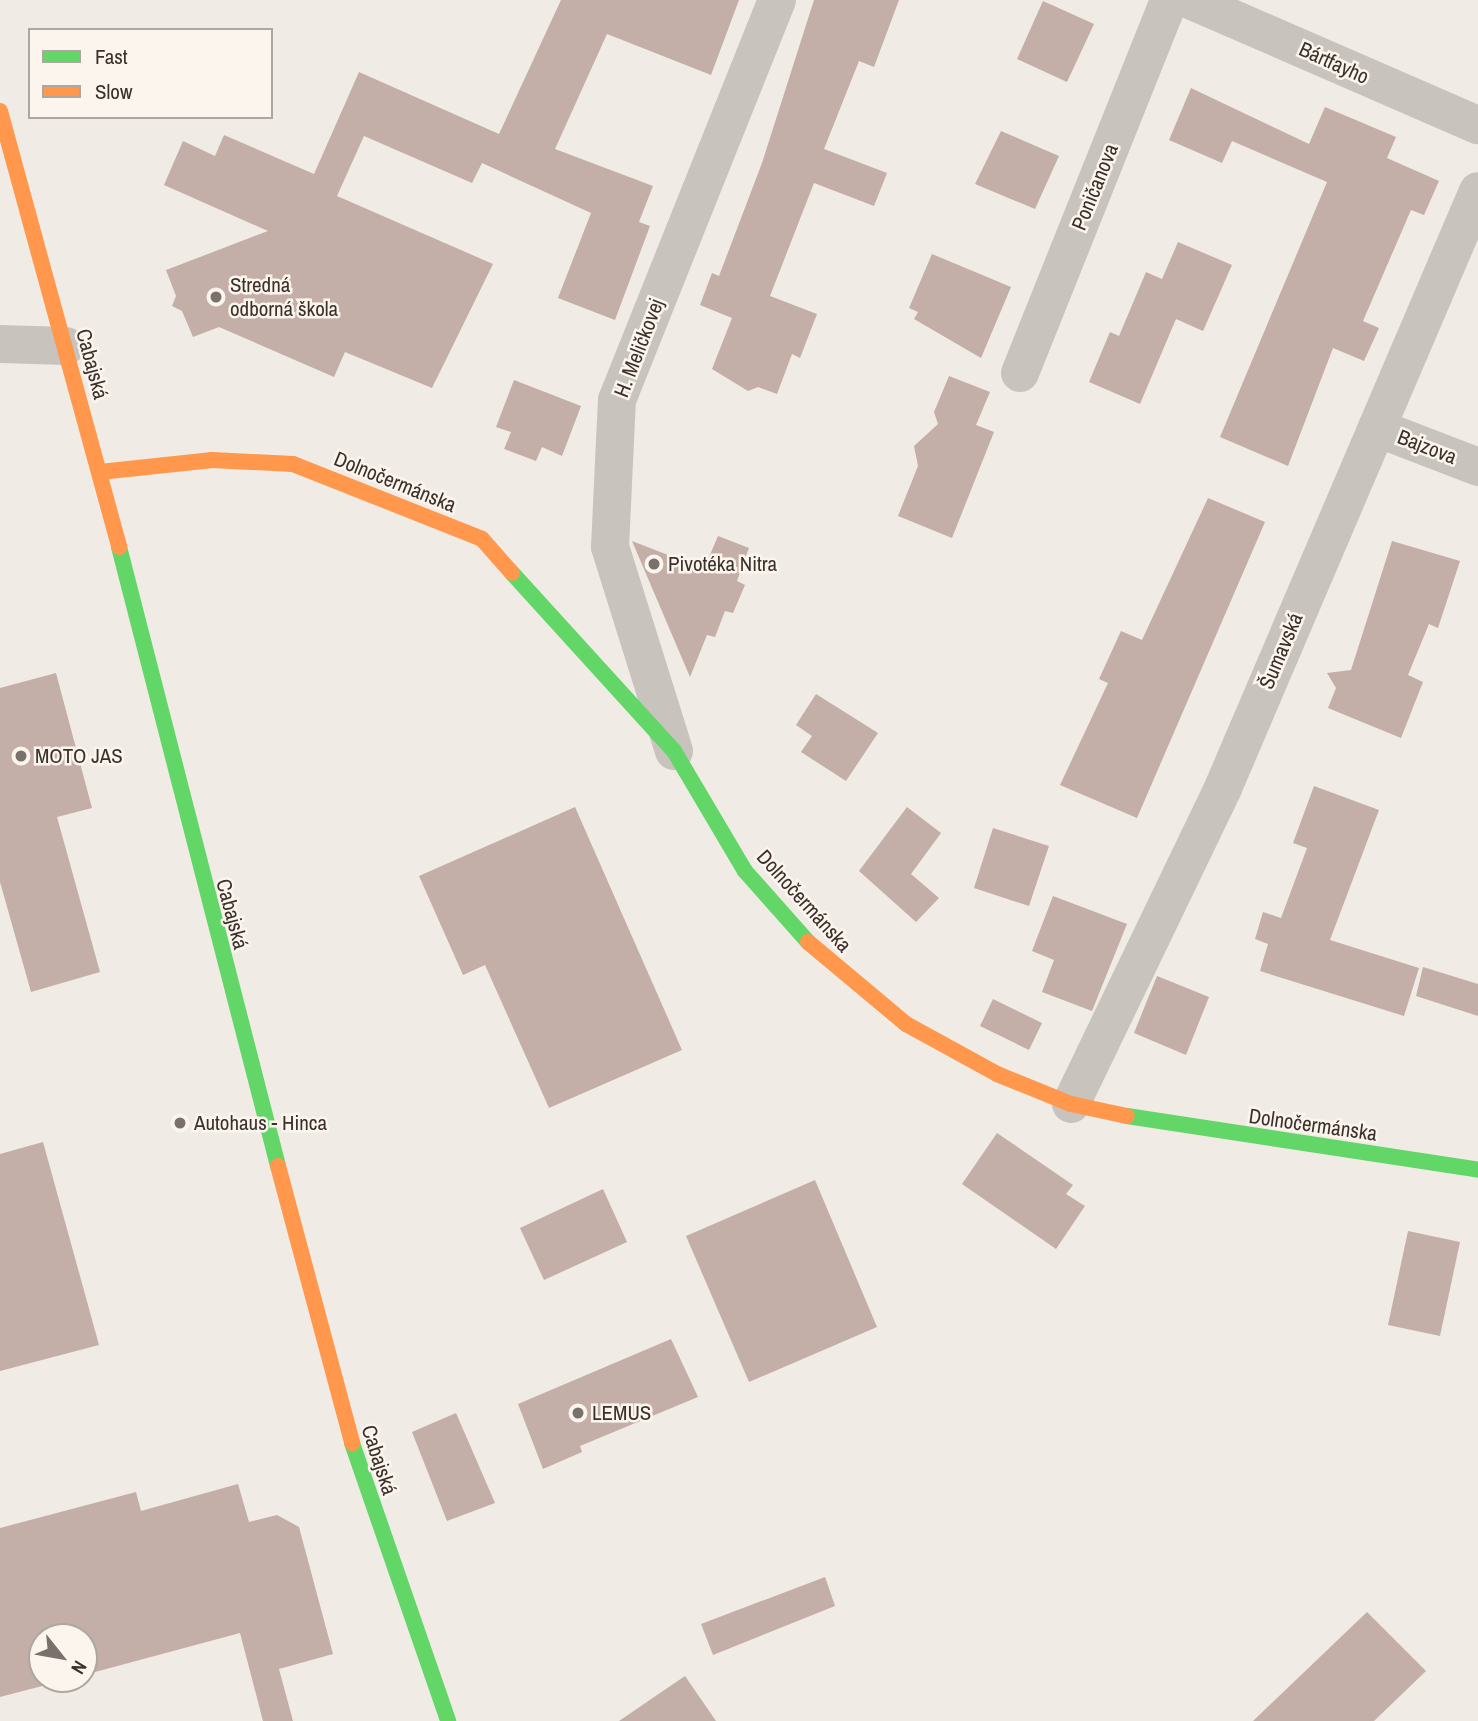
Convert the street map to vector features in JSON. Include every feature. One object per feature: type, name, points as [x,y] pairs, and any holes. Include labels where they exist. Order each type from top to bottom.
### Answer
[{"type":"main road","name":"Cabajská","points":[[0,111],[100,472],[339,1405],[448,1721]]},
{"type":"main road","name":"Dolnočermánska","points":[[100,472],[212,460],[293,464],[482,539],[674,751],[745,871],[822,958],[906,1024],[997,1074],[1071,1104],[1206,1132],[1478,1170]]},
{"type":"street","name":"H. Meličkovej","points":[[674,751],[610,547],[617,400],[777,0]]},
{"type":"street","name":"Poničanova","points":[[1020,373],[1170,0]]},
{"type":"street","name":"Bártfayho","points":[[1191,0],[1478,125]]},
{"type":"street","name":"Šumavská","points":[[1071,1104],[1223,788],[1478,191]]},
{"type":"street","points":[[0,344],[66,346]]},
{"type":"street","name":"Bajzova","points":[[1377,428],[1478,467]]},
{"type":"building","points":[[561,0],[739,0],[711,75],[607,34],[555,149],[653,186],[639,222],[650,226],[615,320],[558,298],[591,213],[482,163],[472,183],[364,136],[337,196],[493,264],[432,388],[345,352],[334,377],[219,327],[193,337],[182,311],[172,306],[176,296],[166,270],[268,231],[164,185],[183,141],[215,156],[224,135],[314,174],[359,72],[499,134]]},
{"type":"building","points":[[814,0],[899,0],[874,67],[859,61],[824,149],[887,173],[874,206],[814,183],[770,296],[817,314],[800,358],[792,354],[777,394],[758,387],[748,391],[712,369],[732,318],[700,305],[712,273],[719,276],[762,163]]},
{"type":"building","points":[[1043,1],[1094,24],[1067,82],[1017,59]]},
{"type":"building","points":[[1191,88],[1309,144],[1325,107],[1396,137],[1387,158],[1439,181],[1424,215],[1411,210],[1363,321],[1379,328],[1364,361],[1333,348],[1288,466],[1220,437],[1327,182],[1232,141],[1222,163],[1169,140]]},
{"type":"building","points":[[1001,131],[1059,156],[1035,209],[975,184]]},
{"type":"building","points":[[1178,242],[1232,265],[1203,331],[1176,319],[1140,404],[1089,382],[1110,332],[1119,336],[1146,272],[1162,279]]},
{"type":"building","points":[[932,254],[1011,287],[981,358],[914,319],[918,312],[909,308]]},
{"type":"building","points":[[949,376],[990,392],[976,425],[994,432],[952,538],[898,516],[918,466],[914,446],[938,424],[934,412]]},
{"type":"building","points":[[514,380],[581,406],[562,456],[542,447],[536,461],[504,449],[511,432],[496,427]]},
{"type":"building","points":[[1208,498],[1265,522],[1137,818],[1060,785],[1108,683],[1099,679],[1121,631],[1142,640]]},
{"type":"building","points":[[718,536],[749,548],[737,581],[745,585],[733,613],[725,611],[715,637],[707,635],[690,677],[632,541],[704,569]]},
{"type":"building","points":[[1392,541],[1460,561],[1438,628],[1429,624],[1408,675],[1423,682],[1401,738],[1328,708],[1336,688],[1327,673],[1351,670]]},
{"type":"building","points":[[56,673],[92,808],[57,817],[100,972],[31,992],[0,882],[0,688]]},
{"type":"building","points":[[816,694],[878,733],[846,781],[801,752],[812,736],[796,725]]},
{"type":"building","points":[[1314,786],[1379,810],[1330,940],[1419,968],[1404,1016],[1260,971],[1268,944],[1255,939],[1263,912],[1281,918],[1307,848],[1293,843]]},
{"type":"building","points":[[575,807],[682,1050],[549,1108],[485,965],[463,975],[419,876]]},
{"type":"building","points":[[907,807],[941,833],[911,874],[939,898],[916,922],[859,871]]},
{"type":"building","points":[[993,828],[1049,846],[1029,906],[974,888]]},
{"type":"building","points":[[1053,896],[1127,924],[1092,1011],[1042,992],[1054,960],[1032,951]]},
{"type":"building","points":[[1423,967],[1478,984],[1478,1016],[1416,996]]},
{"type":"building","points":[[1157,976],[1209,997],[1186,1055],[1134,1033]]},
{"type":"building","points":[[993,999],[1042,1023],[1029,1050],[980,1026]]},
{"type":"building","points":[[997,1133],[1073,1185],[1066,1194],[1085,1206],[1056,1249],[962,1184]]},
{"type":"building","points":[[43,1142],[99,1345],[0,1371],[0,1154]]},
{"type":"building","points":[[815,1180],[877,1327],[749,1382],[686,1236]]},
{"type":"building","points":[[603,1189],[627,1242],[544,1280],[520,1228]]},
{"type":"building","points":[[1408,1231],[1460,1242],[1440,1336],[1388,1325]]},
{"type":"building","points":[[671,1339],[698,1397],[580,1446],[582,1452],[543,1469],[518,1404]]},
{"type":"building","points":[[456,1413],[495,1503],[447,1521],[412,1432]]},
{"type":"building","points":[[238,1484],[249,1522],[277,1515],[299,1527],[333,1654],[279,1669],[293,1721],[263,1721],[240,1633],[98,1671],[98,1623],[28,1623],[28,1690],[0,1697],[0,1528],[136,1492],[141,1511]]},
{"type":"building","points":[[825,1577],[835,1606],[713,1655],[701,1624]]},
{"type":"building","points":[[1367,1612],[1426,1671],[1374,1721],[1253,1721]]},
{"type":"building","points":[[685,1676],[716,1721],[619,1721]]},
{"type":"traffic: fast","points":[[119,547],[278,1166]]},
{"type":"traffic: fast","points":[[512,573],[674,751],[745,871],[808,942]]},
{"type":"traffic: fast","points":[[1127,1116],[1478,1170]]},
{"type":"traffic: fast","points":[[352,1443],[448,1721]]},
{"type":"traffic: slow","points":[[0,111],[119,547]]},
{"type":"traffic: slow","points":[[100,472],[212,460],[293,464],[482,539],[512,573]]},
{"type":"traffic: slow","points":[[808,942],[906,1024],[997,1074],[1071,1104],[1127,1116]]},
{"type":"traffic: slow","points":[[278,1166],[352,1443]]},
{"type":"place","name":"Stredná odborná škola","points":[[216,297]]},
{"type":"place","name":"Pivotéka Nitra","points":[[654,564]]},
{"type":"place","name":"MOTO JAS","points":[[21,756]]},
{"type":"place","name":"Autohaus - Hinca","points":[[180,1123]]},
{"type":"place","name":"LEMUS","points":[[578,1413]]}]
